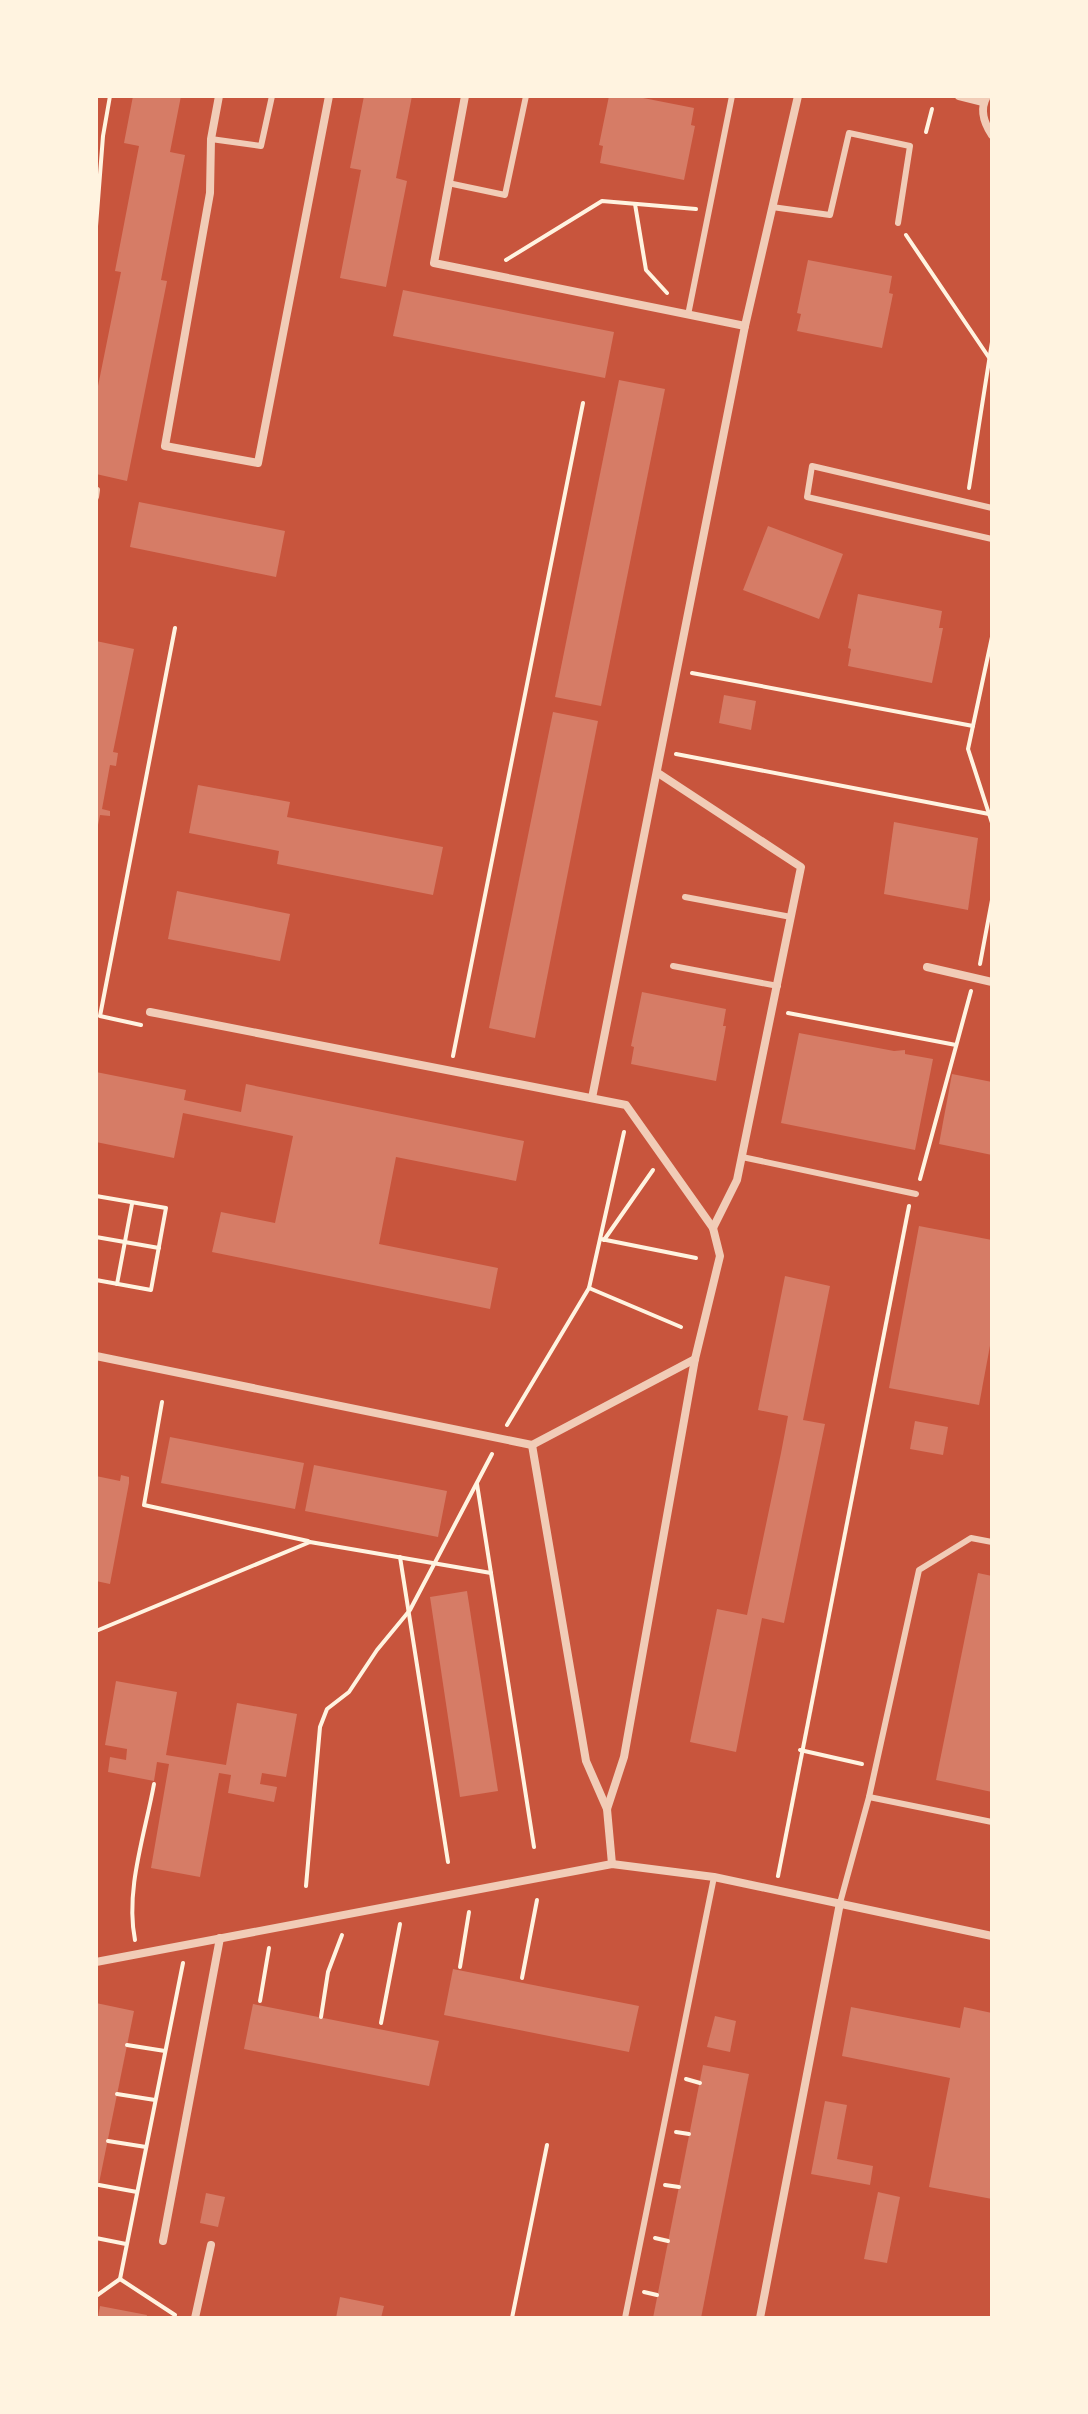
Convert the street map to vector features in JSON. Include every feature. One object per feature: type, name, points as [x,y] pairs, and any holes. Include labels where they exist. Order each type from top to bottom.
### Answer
[{"type":"street","points":[[219,96],[211,139],[210,193],[165,446],[258,463],[329,96]]},
{"type":"street","points":[[465,96],[434,263],[745,326]]},
{"type":"street","points":[[592,1098],[745,326],[798,96]]},
{"type":"street","points":[[959,96],[985,99],[984,123],[992,135]]},
{"type":"street","points":[[658,773],[801,867],[737,1180],[713,1228]]},
{"type":"street","points":[[927,967],[992,982]]},
{"type":"street","points":[[150,1012],[626,1105],[713,1228],[720,1256],[695,1359],[624,1757],[607,1809]]},
{"type":"street","points":[[96,1356],[532,1445],[695,1359]]},
{"type":"street","points":[[532,1445],[586,1761],[607,1809],[612,1864]]},
{"type":"street","points":[[96,1962],[612,1864],[714,1877],[992,1936]]},
{"type":"street","points":[[760,2318],[840,1903]]},
{"type":"street","points":[[163,2241],[220,1938]]},
{"type":"street","points":[[195,2318],[211,2245]]},
{"type":"lane","points":[[211,139],[261,146],[272,96]]},
{"type":"lane","points":[[448,183],[505,195],[526,96]]},
{"type":"lane","points":[[688,315],[732,96]]},
{"type":"lane","points":[[772,207],[830,215],[849,133],[910,146],[898,223]]},
{"type":"lane","points":[[992,508],[812,466],[807,497],[992,539]]},
{"type":"lane","points":[[685,897],[791,917]]},
{"type":"lane","points":[[673,966],[778,986]]},
{"type":"lane","points":[[742,1157],[916,1194]]},
{"type":"lane","points":[[840,1903],[869,1797],[919,1570],[971,1538],[992,1542]]},
{"type":"lane","points":[[869,1797],[992,1822]]},
{"type":"lane","points":[[625,2318],[714,1877]]},
{"type":"path","points":[[96,226],[110,96]]},
{"type":"path","points":[[926,132],[932,109]]},
{"type":"path","points":[[484,273],[602,201],[708,210]]},
{"type":"path","points":[[635,204],[646,270],[688,315]]},
{"type":"path","points":[[898,223],[991,360]]},
{"type":"path","points":[[968,496],[992,342]]},
{"type":"path","points":[[450,1070],[583,403]]},
{"type":"path","points":[[100,1016],[175,628]]},
{"type":"path","points":[[992,637],[968,749],[992,823]]},
{"type":"path","points":[[698,674],[973,726]]},
{"type":"path","points":[[662,751],[989,814]]},
{"type":"path","points":[[776,1890],[800,1750],[908,1208],[916,1194],[967,999],[977,979],[992,900]]},
{"type":"path","points":[[773,1010],[956,1045]]},
{"type":"path","points":[[306,1886],[320,1727],[327,1709],[349,1692],[410,1610],[501,1437],[589,1288],[625,1127]]},
{"type":"path","points":[[602,1239],[653,1170]]},
{"type":"path","points":[[96,1196],[166,1208],[151,1290],[96,1280]]},
{"type":"path","points":[[117,1284],[133,1202]]},
{"type":"path","points":[[96,1237],[159,1248]]},
{"type":"path","points":[[602,1239],[696,1258]]},
{"type":"path","points":[[589,1288],[681,1327]]},
{"type":"path","points":[[162,1402],[144,1505],[310,1542],[491,1573]]},
{"type":"path","points":[[477,1482],[534,1847]]},
{"type":"path","points":[[96,1631],[310,1542]]},
{"type":"path","points":[[400,1557],[448,1862]]},
{"type":"path","points":[[800,1750],[876,1767]]},
{"type":"path","points":[[136,1942],[131,1920],[154,1784]]},
{"type":"path","points":[[522,1978],[537,1900]]},
{"type":"path","points":[[460,1967],[469,1912]]},
{"type":"path","points":[[381,2023],[400,1924]]},
{"type":"path","points":[[321,2017],[328,1972],[342,1935]]},
{"type":"path","points":[[260,2001],[269,1948]]},
{"type":"path","points":[[98,2292],[120,2279],[183,1963]]},
{"type":"path","points":[[127,2045],[165,2051]]},
{"type":"path","points":[[693,2081],[700,2083]]},
{"type":"path","points":[[117,2094],[155,2100]]},
{"type":"path","points":[[108,2141],[146,2147]]},
{"type":"path","points":[[512,2318],[547,2145]]},
{"type":"path","points":[[99,2185],[137,2192]]},
{"type":"path","points":[[96,2238],[126,2244]]},
{"type":"path","points":[[120,2279],[175,2315]]},
{"type":"building","points":[[133,96],[181,96],[170,152],[185,155],[161,280],[167,281],[127,481],[96,474],[96,396],[121,272],[115,271],[139,146],[124,143]]},
{"type":"building","points":[[364,96],[412,96],[396,178],[407,181],[386,287],[340,278],[361,170],[350,168]]},
{"type":"building","points":[[609,96],[633,96],[694,108],[691,125],[695,126],[684,180],[600,163],[603,146],[599,145]]},
{"type":"building","points":[[808,260],[892,276],[889,293],[893,294],[882,348],[797,331],[801,314],[797,313]]},
{"type":"building","points":[[403,290],[614,332],[605,378],[393,336]]},
{"type":"building","points":[[619,380],[665,389],[601,706],[555,697]]},
{"type":"building","points":[[139,502],[285,531],[276,577],[130,547]]},
{"type":"building","points":[[768,526],[843,554],[819,619],[743,590]]},
{"type":"building","points":[[858,594],[942,611],[939,628],[943,628],[932,683],[848,666],[851,649],[848,648]]},
{"type":"building","points":[[96,641],[134,649],[113,752],[118,753],[116,766],[110,765],[102,809],[110,811],[110,816],[100,815],[97,830]]},
{"type":"building","points":[[724,695],[756,701],[751,730],[719,723]]},
{"type":"building","points":[[553,712],[598,721],[535,1038],[489,1028]]},
{"type":"building","points":[[198,785],[290,802],[287,817],[443,847],[433,895],[277,864],[279,851],[189,833]]},
{"type":"building","points":[[894,822],[978,838],[968,910],[884,894]]},
{"type":"building","points":[[177,891],[290,914],[280,961],[168,939]]},
{"type":"building","points":[[642,992],[726,1009],[716,1081],[631,1064],[634,1047],[631,1046]]},
{"type":"building","points":[[799,1033],[894,1051],[905,1050],[905,1054],[933,1059],[915,1150],[781,1123]]},
{"type":"building","points":[[96,1072],[186,1090],[184,1100],[241,1112],[246,1084],[524,1141],[516,1181],[396,1157],[379,1244],[498,1268],[490,1309],[212,1252],[221,1212],[275,1223],[293,1136],[183,1113],[174,1158],[96,1142]]},
{"type":"building","points":[[952,1074],[992,1082],[992,1155],[939,1144]]},
{"type":"building","points":[[919,1226],[992,1240],[992,1335],[979,1405],[889,1388]]},
{"type":"building","points":[[785,1276],[830,1286],[803,1420],[825,1424],[784,1623],[762,1618],[736,1752],[690,1742],[717,1609],[747,1615],[781,1453],[788,1416],[758,1410]]},
{"type":"building","points":[[915,1421],[948,1427],[943,1455],[910,1449]]},
{"type":"building","points":[[170,1437],[304,1463],[295,1509],[161,1483]]},
{"type":"building","points":[[314,1465],[447,1491],[438,1537],[305,1511]]},
{"type":"building","points":[[121,1475],[129,1477],[129,1483],[110,1584],[96,1581],[96,1476],[120,1481]]},
{"type":"building","points":[[978,1573],[992,1576],[992,1792],[936,1780]]},
{"type":"building","points":[[467,1591],[498,1791],[460,1797],[430,1597]]},
{"type":"building","points":[[116,1681],[177,1692],[166,1755],[226,1765],[237,1703],[297,1714],[286,1777],[262,1773],[260,1784],[277,1787],[274,1802],[228,1793],[231,1775],[219,1773],[200,1877],[151,1868],[169,1764],[157,1762],[154,1781],[108,1772],[110,1757],[126,1760],[127,1749],[105,1745]]},
{"type":"building","points":[[453,1969],[639,2006],[629,2052],[444,2015]]},
{"type":"building","points":[[96,2003],[134,2011],[97,2193],[96,2193]]},
{"type":"building","points":[[253,2004],[439,2041],[429,2086],[244,2049]]},
{"type":"building","points":[[851,2007],[960,2028],[964,2007],[992,2013],[992,2199],[929,2187],[950,2078],[842,2056]]},
{"type":"building","points":[[715,2016],[736,2021],[730,2052],[707,2047]]},
{"type":"building","points":[[703,2065],[749,2074],[701,2318],[653,2318]]},
{"type":"building","points":[[825,2101],[847,2105],[837,2159],[873,2166],[870,2185],[811,2174]]},
{"type":"building","points":[[878,2192],[900,2197],[887,2263],[864,2259]]},
{"type":"building","points":[[206,2193],[225,2197],[218,2227],[200,2223]]},
{"type":"building","points":[[340,2297],[384,2306],[381,2318],[336,2318]]},
{"type":"building","points":[[100,2306],[147,2315],[146,2318],[98,2318]]}]
